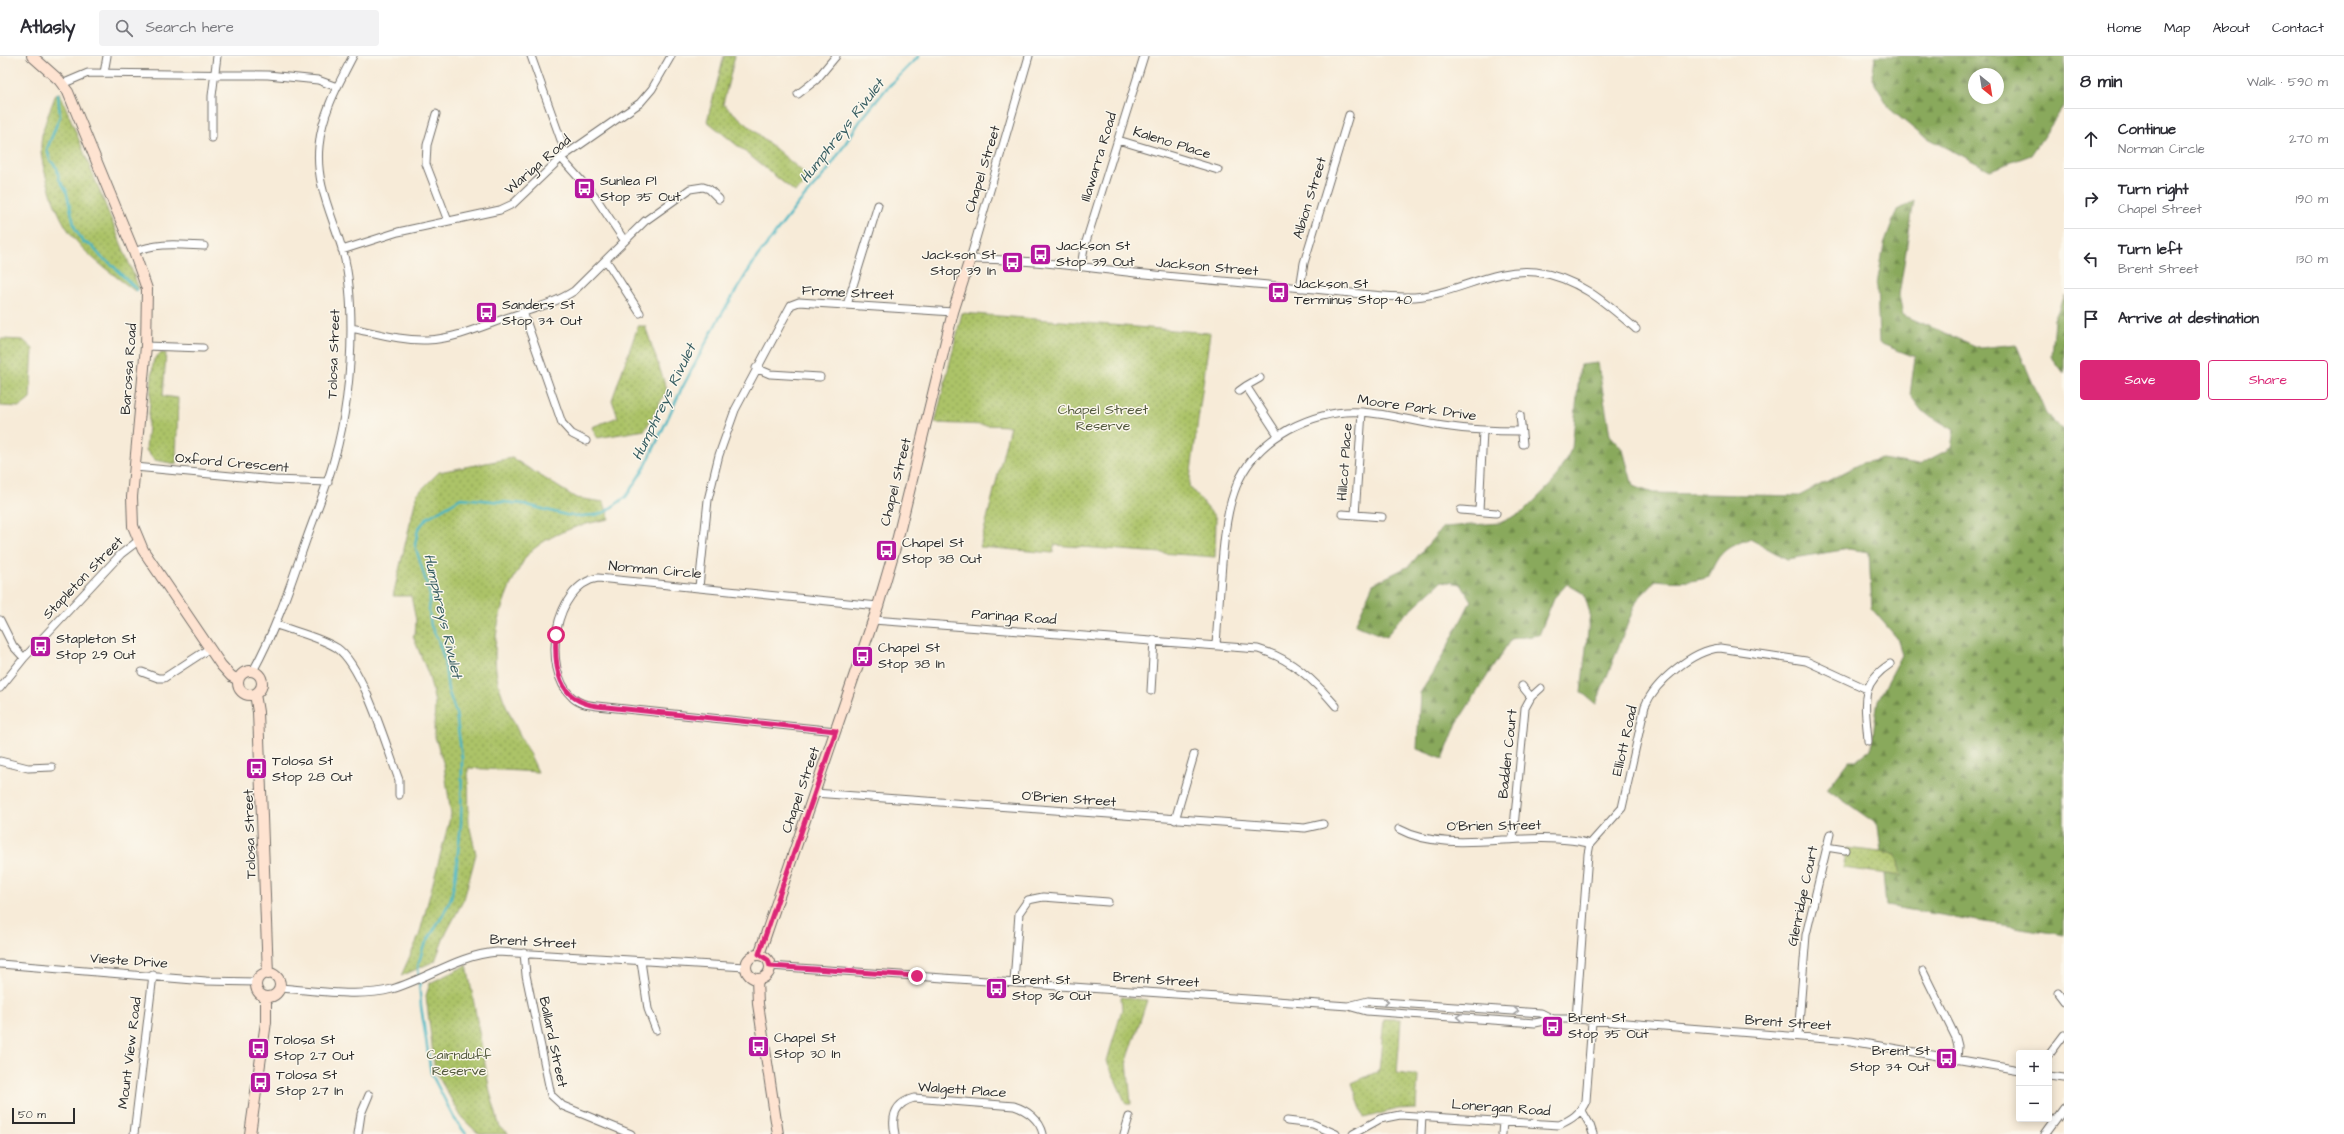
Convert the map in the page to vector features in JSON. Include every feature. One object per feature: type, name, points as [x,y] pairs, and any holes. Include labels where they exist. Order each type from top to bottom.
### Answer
[{"type":"street","name":"Barossa Road","points":[[32,56],[62,84],[72,101],[134,252],[148,296],[146,346],[132,518],[138,541],[226,672],[238,680]]},
{"type":"street","points":[[104,73],[107,56]]},
{"type":"street","points":[[212,138],[214,74],[217,56]]},
{"type":"street","name":"Tolosa Street","points":[[253,671],[277,625],[328,482],[340,436],[348,393],[351,328],[349,281],[342,250],[323,196],[318,158],[325,119],[337,87],[353,56]]},
{"type":"street","points":[[531,56],[564,156],[594,195],[624,240]]},
{"type":"street","name":"Wariga Road","points":[[342,250],[391,234],[507,208],[521,197],[564,156],[640,102],[652,89],[671,56]]},
{"type":"street","points":[[798,94],[816,80],[836,56]]},
{"type":"street","name":"Chapel Street","points":[[759,954],[878,606],[954,312],[1029,56]]},
{"type":"street","name":"Illawarra Road","points":[[1081,267],[1084,248],[1144,56]]},
{"type":"street","points":[[62,84],[88,73],[214,74],[268,75],[318,80],[337,87]]},
{"type":"street","points":[[436,114],[427,144],[426,164],[448,221]]},
{"type":"street","name":"Albion Street","points":[[1300,288],[1304,263],[1349,115]]},
{"type":"street","name":"Kaleno Place","points":[[1118,140],[1218,170]]},
{"type":"street","points":[[351,328],[408,339],[428,340],[464,333],[524,312],[565,297],[574,291],[624,240],[656,212],[690,190],[703,187],[709,189],[719,199]]},
{"type":"street","points":[[848,305],[878,205]]},
{"type":"street","points":[[134,252],[147,246],[159,244],[204,246]]},
{"type":"street","name":"Jackson Street","points":[[970,258],[1300,288],[1418,297],[1445,292],[1496,275],[1536,272],[1570,282],[1587,289],[1599,297],[1636,329]]},
{"type":"street","points":[[606,260],[640,313]]},
{"type":"street","name":"Frome Street","points":[[699,587],[708,500],[719,455],[735,410],[756,368],[791,305],[800,302],[954,312]]},
{"type":"street","points":[[524,312],[562,423],[572,434],[586,441]]},
{"type":"street","points":[[146,346],[203,348]]},
{"type":"street","points":[[756,368],[770,374],[820,377]]},
{"type":"street","points":[[1239,391],[1260,378]]},
{"type":"street","points":[[1246,386],[1278,435]]},
{"type":"street","name":"Moore Park Drive","points":[[1216,644],[1225,528],[1229,504],[1240,478],[1249,464],[1278,435],[1308,420],[1342,412],[1362,412],[1483,431],[1521,431]]},
{"type":"street","name":"Hillcot Place","points":[[1355,515],[1362,412]]},
{"type":"street","points":[[1520,415],[1523,444]]},
{"type":"street","points":[[1479,511],[1483,431]]},
{"type":"street","name":"Oxford Crescent","points":[[135,468],[275,480],[328,482]]},
{"type":"street","points":[[1461,510],[1496,513]]},
{"type":"street","name":"Hillcot Place","points":[[1342,514],[1382,517]]},
{"type":"street","name":"Stapleton Street","points":[[0,688],[24,658],[121,554],[138,541]]},
{"type":"street","name":"Norman Circle","points":[[836,731],[588,705],[572,697],[566,690],[556,660],[556,635],[564,608],[578,586],[591,579],[606,578],[878,606]]},
{"type":"street","points":[[0,620],[13,646],[24,658]]},
{"type":"street","name":"Paringa Road","points":[[873,620],[1216,644],[1258,649],[1283,658],[1310,677],[1336,706]]},
{"type":"street","points":[[277,625],[330,644],[345,655],[352,663],[361,681],[399,780],[399,795]]},
{"type":"street","points":[[1151,691],[1154,640]]},
{"type":"street","points":[[142,672],[158,678],[164,678],[210,648]]},
{"type":"street","name":"Elliott Road","points":[[1590,844],[1622,808],[1648,700],[1668,676],[1700,654],[1720,648],[1798,659],[1867,689]]},
{"type":"street","points":[[1868,740],[1865,700],[1867,689],[1876,675],[1890,664]]},
{"type":"street","points":[[246,671],[253,671],[259,675],[262,682],[260,689],[255,694],[244,693],[239,687],[238,680],[246,671]]},
{"type":"street","name":"Badden Court","points":[[1522,686],[1531,697]]},
{"type":"street","name":"Badden Court","points":[[1513,838],[1525,708],[1531,697],[1541,688]]},
{"type":"street","name":"Tolosa Street","points":[[255,694],[258,712],[265,845],[268,974]]},
{"type":"street","points":[[1175,820],[1194,755]]},
{"type":"street","points":[[0,761],[28,768],[52,766]]},
{"type":"street","name":"O'Brien Street","points":[[814,792],[1175,820],[1305,828],[1323,824]]},
{"type":"street","name":"O'Brien Street","points":[[1399,829],[1416,837],[1431,840],[1466,841],[1513,838],[1576,840],[1590,844]]},
{"type":"street","name":"Glenridge Court","points":[[1798,1036],[1806,935],[1830,834]]},
{"type":"street","points":[[1576,1019],[1590,844]]},
{"type":"street","points":[[1826,847],[1845,850]]},
{"type":"street","points":[[1014,982],[1019,913],[1028,900],[1043,897],[1108,902]]},
{"type":"street","name":"Brent Street","points":[[279,988],[364,992],[383,991],[408,983],[433,970],[470,955],[484,953],[524,953],[745,967]]},
{"type":"street","name":"Ballard Street","points":[[524,953],[526,975],[551,1095],[563,1106],[631,1134]]},
{"type":"street","points":[[759,954],[768,960],[770,966],[765,977],[757,979],[747,974],[745,967],[748,959],[759,954]]},
{"type":"street","points":[[641,961],[648,1009],[656,1030]]},
{"type":"street","name":"Vieste Drive","points":[[0,964],[206,980],[256,982]]},
{"type":"street","name":"Brent Street","points":[[770,966],[1348,1006],[1366,1011],[1535,1023],[1554,1019],[1576,1019],[1592,1022],[1798,1036],[1851,1041],[2016,1070]]},
{"type":"street","points":[[1923,971],[1956,1038],[1958,1046],[1957,1060]]},
{"type":"street","points":[[268,974],[276,977],[279,988],[274,996],[266,997],[258,993],[256,982],[261,976],[268,974]]},
{"type":"street","name":"Mount View Road","points":[[134,1134],[153,975]]},
{"type":"street","points":[[757,979],[758,1004],[778,1134]]},
{"type":"street","points":[[2058,993],[2064,1001]]},
{"type":"street","points":[[250,1134],[265,1030],[266,997]]},
{"type":"street","name":"Brent Street","points":[[1348,1006],[1368,1001],[1540,1013],[1554,1019]]},
{"type":"street","points":[[1592,1022],[1586,1101],[1582,1111],[1590,1125],[1592,1134]]},
{"type":"street","points":[[2052,1051],[2064,1035]]},
{"type":"street","points":[[2052,1076],[2064,1078]]},
{"type":"street","points":[[358,1134],[361,1114],[369,1095]]},
{"type":"street","name":"Walgett Place","points":[[895,1134],[893,1118],[894,1112],[902,1103],[914,1098],[1014,1106],[1021,1108],[1034,1118],[1043,1134]]},
{"type":"street","points":[[2045,1134],[2064,1108]]},
{"type":"street","name":"Lonergan Road","points":[[1353,1134],[1380,1119],[1400,1115],[1559,1125],[1573,1119],[1582,1111]]},
{"type":"street","points":[[1421,1134],[1422,1116]]},
{"type":"street","points":[[1124,1134],[1129,1117]]},
{"type":"street","points":[[1287,1121],[1313,1124],[1336,1134]]},
{"type":"street","points":[[1502,1134],[1503,1122]]},
{"type":"green space","points":[[724,56],[735,56],[723,104],[811,179],[795,192],[707,121]]},
{"type":"green space","points":[[1875,56],[2064,56],[2064,106],[2031,155],[1990,170],[1920,134],[1891,110],[1872,79]]},
{"type":"green space","points":[[60,93],[139,288],[135,291],[104,268],[80,246],[70,233],[54,203],[43,165],[41,141],[48,114],[56,94]]},
{"type":"green space","points":[[1914,201],[1899,295],[1903,315],[1980,348],[2016,344],[2046,414],[2064,430],[2064,935],[1886,906],[1883,874],[1901,876],[1896,854],[1881,852],[1878,825],[1827,789],[1849,760],[1857,760],[1871,749],[1878,700],[1902,655],[1897,638],[1872,609],[1869,552],[1849,549],[1787,559],[1750,539],[1728,548],[1719,557],[1709,577],[1682,582],[1656,580],[1637,600],[1596,704],[1581,692],[1590,613],[1584,594],[1567,584],[1554,598],[1539,635],[1511,639],[1457,723],[1443,759],[1417,749],[1420,693],[1436,669],[1471,601],[1461,584],[1442,581],[1397,622],[1386,637],[1355,625],[1373,584],[1409,566],[1443,527],[1500,523],[1523,512],[1554,481],[1572,448],[1580,365],[1598,363],[1610,435],[1623,450],[1633,486],[1653,493],[1799,496],[1862,463],[1882,459],[1919,465],[1951,448],[1954,430],[1922,411],[1910,395],[1915,357],[1879,343],[1877,284],[1884,245],[1897,210]]},
{"type":"green space","points":[[2064,296],[2064,373],[2051,356],[2054,319]]},
{"type":"green space","name":"Chapel Street Reserve","points":[[962,313],[1210,333],[1189,486],[1216,518],[1215,557],[1054,545],[1053,553],[980,547],[1010,426],[935,423]]},
{"type":"green space","points":[[638,326],[645,326],[667,390],[645,430],[597,438],[592,427],[618,417],[612,400]]},
{"type":"green space","points":[[0,340],[23,340],[33,349],[30,399],[20,407],[0,406]]},
{"type":"green space","points":[[161,353],[166,353],[163,396],[178,398],[176,464],[154,460],[146,450],[153,363],[154,359]]},
{"type":"green space","points":[[512,458],[576,498],[604,502],[609,519],[566,530],[547,540],[528,555],[512,582],[501,611],[495,643],[497,674],[503,699],[538,772],[468,768],[469,824],[476,854],[464,899],[444,937],[435,961],[401,976],[419,936],[451,814],[444,765],[434,734],[435,703],[429,676],[413,636],[415,635],[416,620],[411,596],[393,596],[417,494],[439,472]]},
{"type":"green space","points":[[1847,848],[1896,854],[1901,876],[1843,868]]},
{"type":"green space","name":"Cairnduff Reserve","points":[[467,965],[490,1092],[500,1128],[509,1134],[479,1134],[462,1118],[435,1071],[426,996],[430,983]]},
{"type":"green space","points":[[1121,997],[1147,1000],[1127,1061],[1131,1104],[1126,1104],[1107,1061],[1122,1009]]},
{"type":"green space","points":[[1384,1019],[1401,1019],[1397,1073],[1418,1076],[1416,1108],[1398,1109],[1364,1118],[1352,1083],[1379,1071]]},
{"type":"waterway","name":"Humphreys Rivulet","points":[[466,1134],[454,1118],[431,1073],[421,1006],[418,966],[423,948],[443,915],[451,898],[455,879],[461,824],[462,758],[456,713],[448,690],[444,659],[438,640],[431,626],[429,612],[430,595],[415,545],[418,529],[427,518],[461,498],[523,504],[566,515],[581,516],[595,515],[605,512],[626,497],[646,465],[680,392],[718,320],[757,257],[798,204],[828,170],[860,121],[886,89],[919,56]]},
{"type":"waterway","points":[[58,94],[60,116],[47,149],[50,160],[57,168],[59,179],[66,190],[75,228],[83,242],[92,246],[102,258],[110,263],[137,290]]},
{"type":"place","name":"Sunlea Pl Stop 35 Out","points":[[584,189]]},
{"type":"place","name":"Jackson St Stop 39 Out","points":[[1041,254]]},
{"type":"place","name":"Jackson St Stop 39 In","points":[[1012,263]]},
{"type":"place","name":"Jackson St Terminus Stop 40","points":[[1279,292]]},
{"type":"place","name":"Sanders St Stop 34 Out","points":[[487,313]]},
{"type":"place","name":"Chapel St Stop 38 Out","points":[[886,551]]},
{"type":"place","name":"Stapleton St Stop 29 Out","points":[[40,647]]},
{"type":"place","name":"Chapel St Stop 38 In","points":[[863,656]]},
{"type":"place","name":"Tolosa St Stop 28 Out","points":[[256,769]]},
{"type":"place","name":"Brent St Stop 36 Out","points":[[997,988]]},
{"type":"place","name":"Brent St Stop 35 Out","points":[[1553,1026]]},
{"type":"place","name":"Chapel St Stop 30 In","points":[[759,1046]]},
{"type":"place","name":"Tolosa St Stop 27 Out","points":[[258,1048]]},
{"type":"place","name":"Brent St Stop 34 Out","points":[[1946,1059]]},
{"type":"place","name":"Tolosa St Stop 27 In","points":[[260,1083]]},
{"type":"route","points":[[556,635],[555,648],[558,671],[566,690],[579,702],[588,705],[836,731],[759,954],[766,957],[770,966],[917,976]]}]
